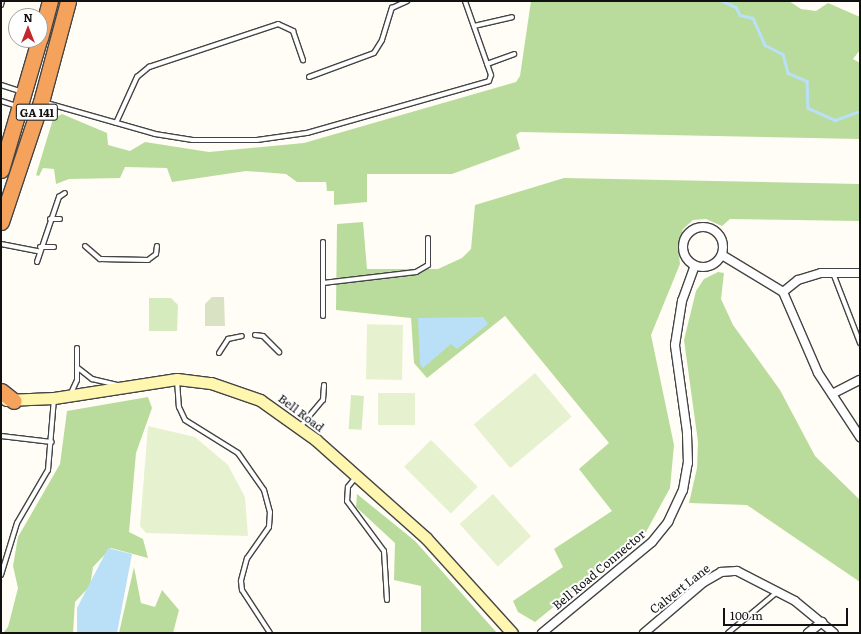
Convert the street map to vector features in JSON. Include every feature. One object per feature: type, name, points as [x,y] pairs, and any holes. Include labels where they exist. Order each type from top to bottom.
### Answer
[{"type":"highway","name":"GA 141","points":[[1,222],[41,102],[68,1]]},
{"type":"highway","name":"GA 141","points":[[1,170],[37,48]]},
{"type":"highway","points":[[1,391],[8,400]]},
{"type":"street","points":[[698,228],[709,228],[718,234],[723,244],[722,255],[712,265],[695,266],[686,258],[683,244],[688,234],[698,228]]},
{"type":"street","points":[[722,255],[783,292],[806,350],[860,437]]},
{"type":"street","name":"Bell Road Connector","points":[[542,633],[652,542],[668,522],[683,490],[688,463],[687,432],[675,345],[682,301],[695,266]]},
{"type":"street","points":[[783,292],[798,280],[833,272],[860,273]]},
{"type":"street","name":"Bell Road","points":[[8,400],[54,398],[122,386],[177,379],[211,383],[245,393],[275,408],[300,428],[426,538],[512,633]]},
{"type":"street","points":[[832,394],[860,380]]},
{"type":"street","name":"Calvert Lane","points":[[644,633],[721,572],[737,571],[778,591],[822,622],[834,633]]},
{"type":"street","points":[[808,633],[822,622]]},
{"type":"lane","points":[[1,5],[2,1]]},
{"type":"lane","points":[[309,77],[374,52],[382,40],[392,8],[407,1]]},
{"type":"lane","points":[[41,102],[116,123],[194,140],[288,136],[381,115],[486,84],[491,78],[465,1]]},
{"type":"lane","points":[[474,26],[512,17]]},
{"type":"lane","points":[[116,123],[137,77],[149,67],[278,24],[294,31],[303,60]]},
{"type":"lane","points":[[487,64],[514,54]]},
{"type":"lane","points":[[1,86],[24,92]]},
{"type":"lane","points":[[1,101],[20,108]]},
{"type":"lane","points":[[37,262],[39,249],[50,219],[60,195],[65,193]]},
{"type":"lane","points":[[50,219],[60,219]]},
{"type":"lane","points":[[323,283],[416,272],[428,265],[428,238]]},
{"type":"lane","points":[[323,242],[323,316]]},
{"type":"lane","points":[[1,244],[39,249],[54,247]]},
{"type":"lane","points":[[85,246],[100,259],[148,260],[156,254],[157,246]]},
{"type":"lane","points":[[833,272],[860,343]]},
{"type":"lane","points":[[256,335],[263,336],[279,352]]},
{"type":"lane","points":[[219,353],[228,339],[242,336]]},
{"type":"lane","points":[[70,395],[78,368],[77,348]]},
{"type":"lane","points":[[78,368],[92,379],[122,386]]},
{"type":"lane","points":[[177,379],[177,396],[185,420],[238,453],[264,490],[270,512],[269,527],[246,558],[241,581],[242,590],[270,633]]},
{"type":"lane","points":[[300,428],[323,400],[324,385]]},
{"type":"lane","points":[[1,575],[17,523],[48,470],[52,442],[54,398]]},
{"type":"lane","points":[[1,436],[52,442]]},
{"type":"lane","points":[[356,476],[348,487],[347,501],[384,551],[387,600]]},
{"type":"lane","points":[[728,633],[778,591]]},
{"type":"green space","points":[[531,1],[789,1],[801,9],[816,11],[828,3],[860,17],[860,50],[853,59],[860,63],[860,139],[520,132],[516,135],[520,149],[452,174],[367,174],[367,202],[334,205],[334,191],[327,191],[326,182],[297,182],[286,174],[246,171],[172,182],[167,168],[125,167],[120,178],[69,179],[56,184],[54,169],[43,168],[39,176],[36,175],[53,119],[62,114],[107,133],[108,145],[130,151],[145,142],[209,152],[304,143],[516,82],[520,76]]},
{"type":"green space","points":[[564,178],[860,184],[860,221],[730,219],[722,226],[706,219],[693,220],[683,229],[678,245],[680,264],[651,335],[674,445],[670,488],[646,532],[535,622],[518,612],[513,601],[563,567],[554,549],[612,511],[579,469],[609,443],[505,316],[427,378],[414,363],[411,318],[336,310],[337,224],[363,222],[367,269],[438,269],[462,258],[471,249],[475,205]]},
{"type":"green space","points":[[718,272],[724,273],[721,299],[733,325],[780,390],[815,456],[860,500],[860,582],[747,505],[689,503],[697,468],[698,442],[684,340],[696,291],[704,279]]},
{"type":"green space","points":[[212,297],[224,297],[225,326],[205,326],[205,304]]},
{"type":"green space","points":[[149,298],[171,298],[178,305],[177,331],[149,331]]},
{"type":"green space","points":[[367,324],[403,325],[402,380],[366,379]]},
{"type":"green space","points":[[535,373],[572,417],[510,468],[474,424]]},
{"type":"green space","points":[[378,393],[415,393],[415,425],[378,425]]},
{"type":"green space","points":[[351,395],[364,396],[362,430],[349,429]]},
{"type":"green space","points":[[148,397],[152,408],[136,453],[129,532],[143,539],[148,558],[111,548],[93,567],[90,586],[75,602],[73,633],[3,633],[8,627],[18,588],[13,566],[18,537],[60,464],[67,411]]},
{"type":"green space","points":[[148,426],[195,437],[228,465],[245,497],[248,536],[146,533],[140,526]]},
{"type":"green space","points":[[431,440],[478,487],[451,514],[404,467]]},
{"type":"green space","points":[[357,494],[415,541],[497,633],[421,633],[421,586],[394,580],[395,543],[356,507]]},
{"type":"green space","points":[[493,494],[531,536],[498,566],[460,524]]},
{"type":"green space","points":[[134,567],[141,603],[155,607],[162,590],[179,610],[173,633],[119,633]]},
{"type":"water","points":[[483,317],[488,324],[457,349],[451,344],[423,368],[420,364],[418,318]]},
{"type":"water","points":[[108,548],[132,554],[117,633],[77,633],[77,608]]},
{"type":"waterway","points":[[722,1],[736,7],[740,15],[753,18],[765,45],[783,54],[788,73],[807,81],[808,108],[835,120],[860,111]]}]
